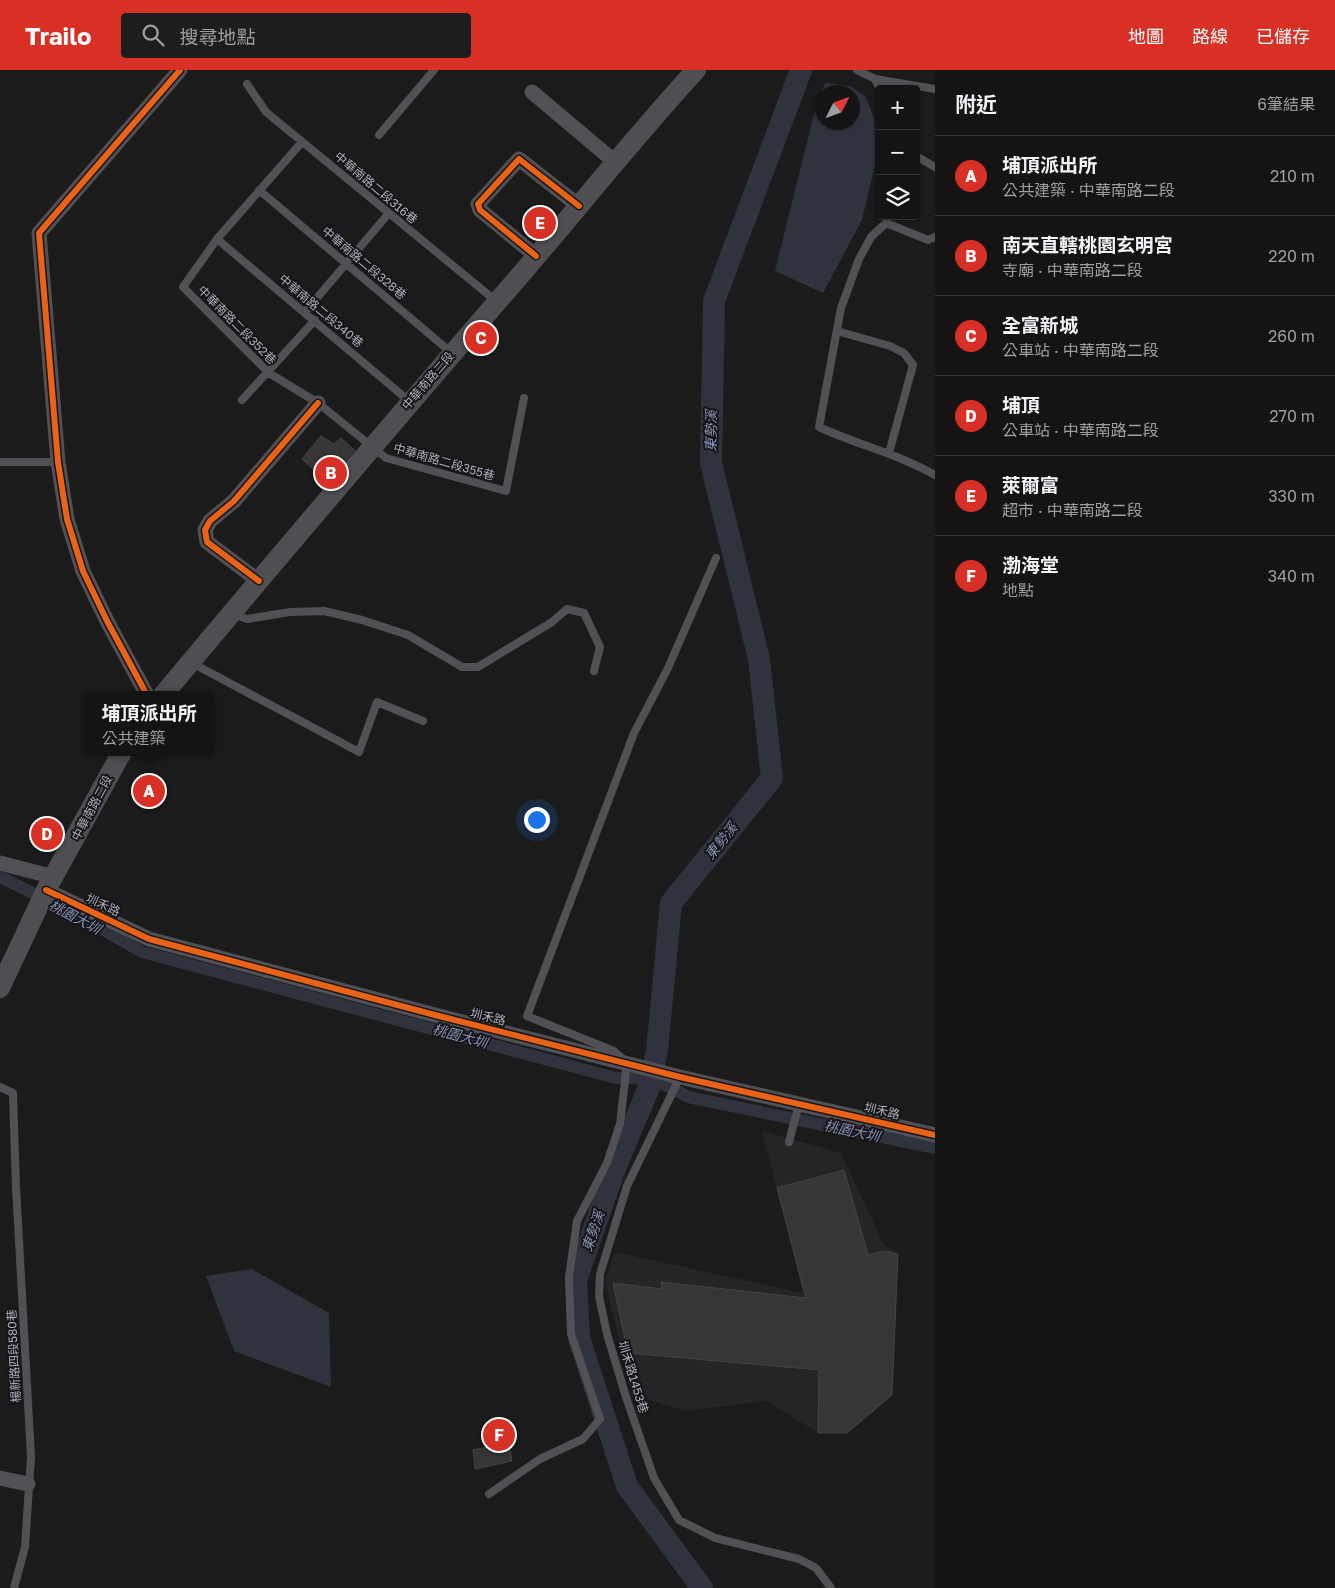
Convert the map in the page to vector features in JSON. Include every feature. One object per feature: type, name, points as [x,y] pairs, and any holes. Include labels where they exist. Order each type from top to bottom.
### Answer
[{"type":"main road","name":"中華南路二段","points":[[166,691],[373,449],[409,401],[453,354],[615,162],[696,70]]},
{"type":"main road","name":"中華南路二段","points":[[0,988],[47,890],[120,756]]},
{"type":"street","points":[[145,691],[107,621],[83,570],[67,519],[58,462],[39,233],[180,70]]},
{"type":"street","points":[[532,92],[615,162]]},
{"type":"street","points":[[536,256],[480,210],[478,204],[520,159],[579,206]]},
{"type":"street","points":[[259,581],[208,542],[205,530],[210,521],[234,501],[318,403]]},
{"type":"street","name":"圳禾路","points":[[0,863],[47,890],[149,939],[676,1078],[935,1135]]},
{"type":"street","points":[[0,1478],[28,1484]]},
{"type":"lane","points":[[380,134],[434,70]]},
{"type":"lane","points":[[857,70],[875,80],[935,89]]},
{"type":"lane","points":[[875,80],[878,85]]},
{"type":"lane","name":"中華南路二段316巷","points":[[247,84],[266,112],[497,303]]},
{"type":"lane","points":[[217,239],[302,142]]},
{"type":"lane","points":[[920,158],[935,167]]},
{"type":"lane","name":"中華南路二段328巷","points":[[260,190],[453,354]]},
{"type":"lane","points":[[305,312],[389,213]]},
{"type":"lane","points":[[935,236],[928,240],[886,223],[871,237],[859,259],[841,308],[819,427],[845,438],[903,457],[935,475]]},
{"type":"lane","name":"中華南路二段352巷","points":[[217,239],[183,287],[269,373],[318,403],[373,449]]},
{"type":"lane","name":"中華南路二段340巷","points":[[217,239],[409,401]]},
{"type":"lane","points":[[242,400],[269,373],[314,320]]},
{"type":"lane","points":[[837,331],[890,346],[904,353],[913,364],[889,453]]},
{"type":"lane","name":"中華南路二段355巷","points":[[373,449],[386,458],[506,491],[524,398]]},
{"type":"lane","points":[[0,462],[58,462]]},
{"type":"lane","points":[[488,1494],[540,1459],[583,1439],[600,1419],[571,1334],[569,1277],[577,1221],[607,1163],[615,1140],[620,1124],[624,1087],[629,1066],[614,1051],[527,1016],[634,734],[668,668],[716,558]]},
{"type":"lane","points":[[231,614],[246,619],[290,612],[324,611],[362,620],[408,635],[462,667],[478,667],[552,622],[566,609],[584,613],[600,647],[594,672]]},
{"type":"lane","points":[[190,662],[359,752],[377,702],[423,721]]},
{"type":"lane","name":"圳禾路1453巷","points":[[676,1078],[671,1096],[627,1186],[600,1274],[601,1305],[626,1397],[654,1478],[679,1520],[715,1538],[799,1559],[816,1568],[831,1588]]},
{"type":"lane","name":"楊新路四段580巷","points":[[0,1087],[13,1092],[16,1187],[31,1457],[28,1484]]},
{"type":"lane","points":[[788,1142],[799,1104]]},
{"type":"lane","points":[[14,1588],[25,1547],[28,1484]]},
{"type":"shaded area","points":[[825,83],[842,85],[824,85]]},
{"type":"shaded area","points":[[860,93],[865,96],[874,118],[875,140],[875,165],[862,220],[823,293],[775,271],[815,110],[815,130],[860,130]]},
{"type":"shaded area","points":[[762,1131],[841,1153],[884,1245],[898,1254],[892,1395],[847,1433],[818,1433],[767,1401],[686,1411],[632,1395],[605,1281],[615,1252],[803,1293]]},
{"type":"shaded area","points":[[252,1269],[329,1313],[331,1387],[234,1351],[206,1276]]},
{"type":"building","points":[[321,436],[334,444],[341,438],[360,455],[332,487],[302,459]]},
{"type":"building","points":[[844,1170],[868,1255],[885,1251],[898,1254],[892,1395],[847,1433],[818,1433],[819,1370],[628,1353],[613,1283],[662,1289],[661,1282],[806,1298],[777,1188]]},
{"type":"building","points":[[506,1420],[512,1461],[475,1469],[473,1450],[492,1446],[489,1423]]},
{"type":"waterway","name":"東勢溪","points":[[702,1588],[627,1486],[579,1338],[576,1280],[615,1168],[648,1090],[657,1051],[671,903],[772,778],[759,659],[711,463],[714,301],[801,70]]},
{"type":"waterway","name":"桃園大圳","points":[[0,877],[81,917],[142,952],[616,1078],[626,1077],[654,1081],[688,1097],[935,1148]]},
{"type":"cycle path","points":[[145,691],[107,621],[83,571],[67,519],[58,462],[39,233],[180,70]]},
{"type":"cycle path","points":[[536,256],[480,210],[478,204],[519,159],[579,206]]},
{"type":"cycle path","points":[[259,581],[207,542],[205,530],[210,521],[234,501],[318,403]]},
{"type":"cycle path","points":[[46,890],[149,939],[435,1015],[680,1077],[935,1135]]},
{"type":"place","name":"萊爾富","points":[[540,223]]},
{"type":"place","name":"全富新城","points":[[481,338]]},
{"type":"place","name":"南天直轄桃園玄明宮","points":[[331,473]]},
{"type":"place","name":"埔頂派出所","points":[[149,791]]},
{"type":"place","name":"埔頂","points":[[47,834]]},
{"type":"place","name":"渤海堂","points":[[499,1435]]}]
